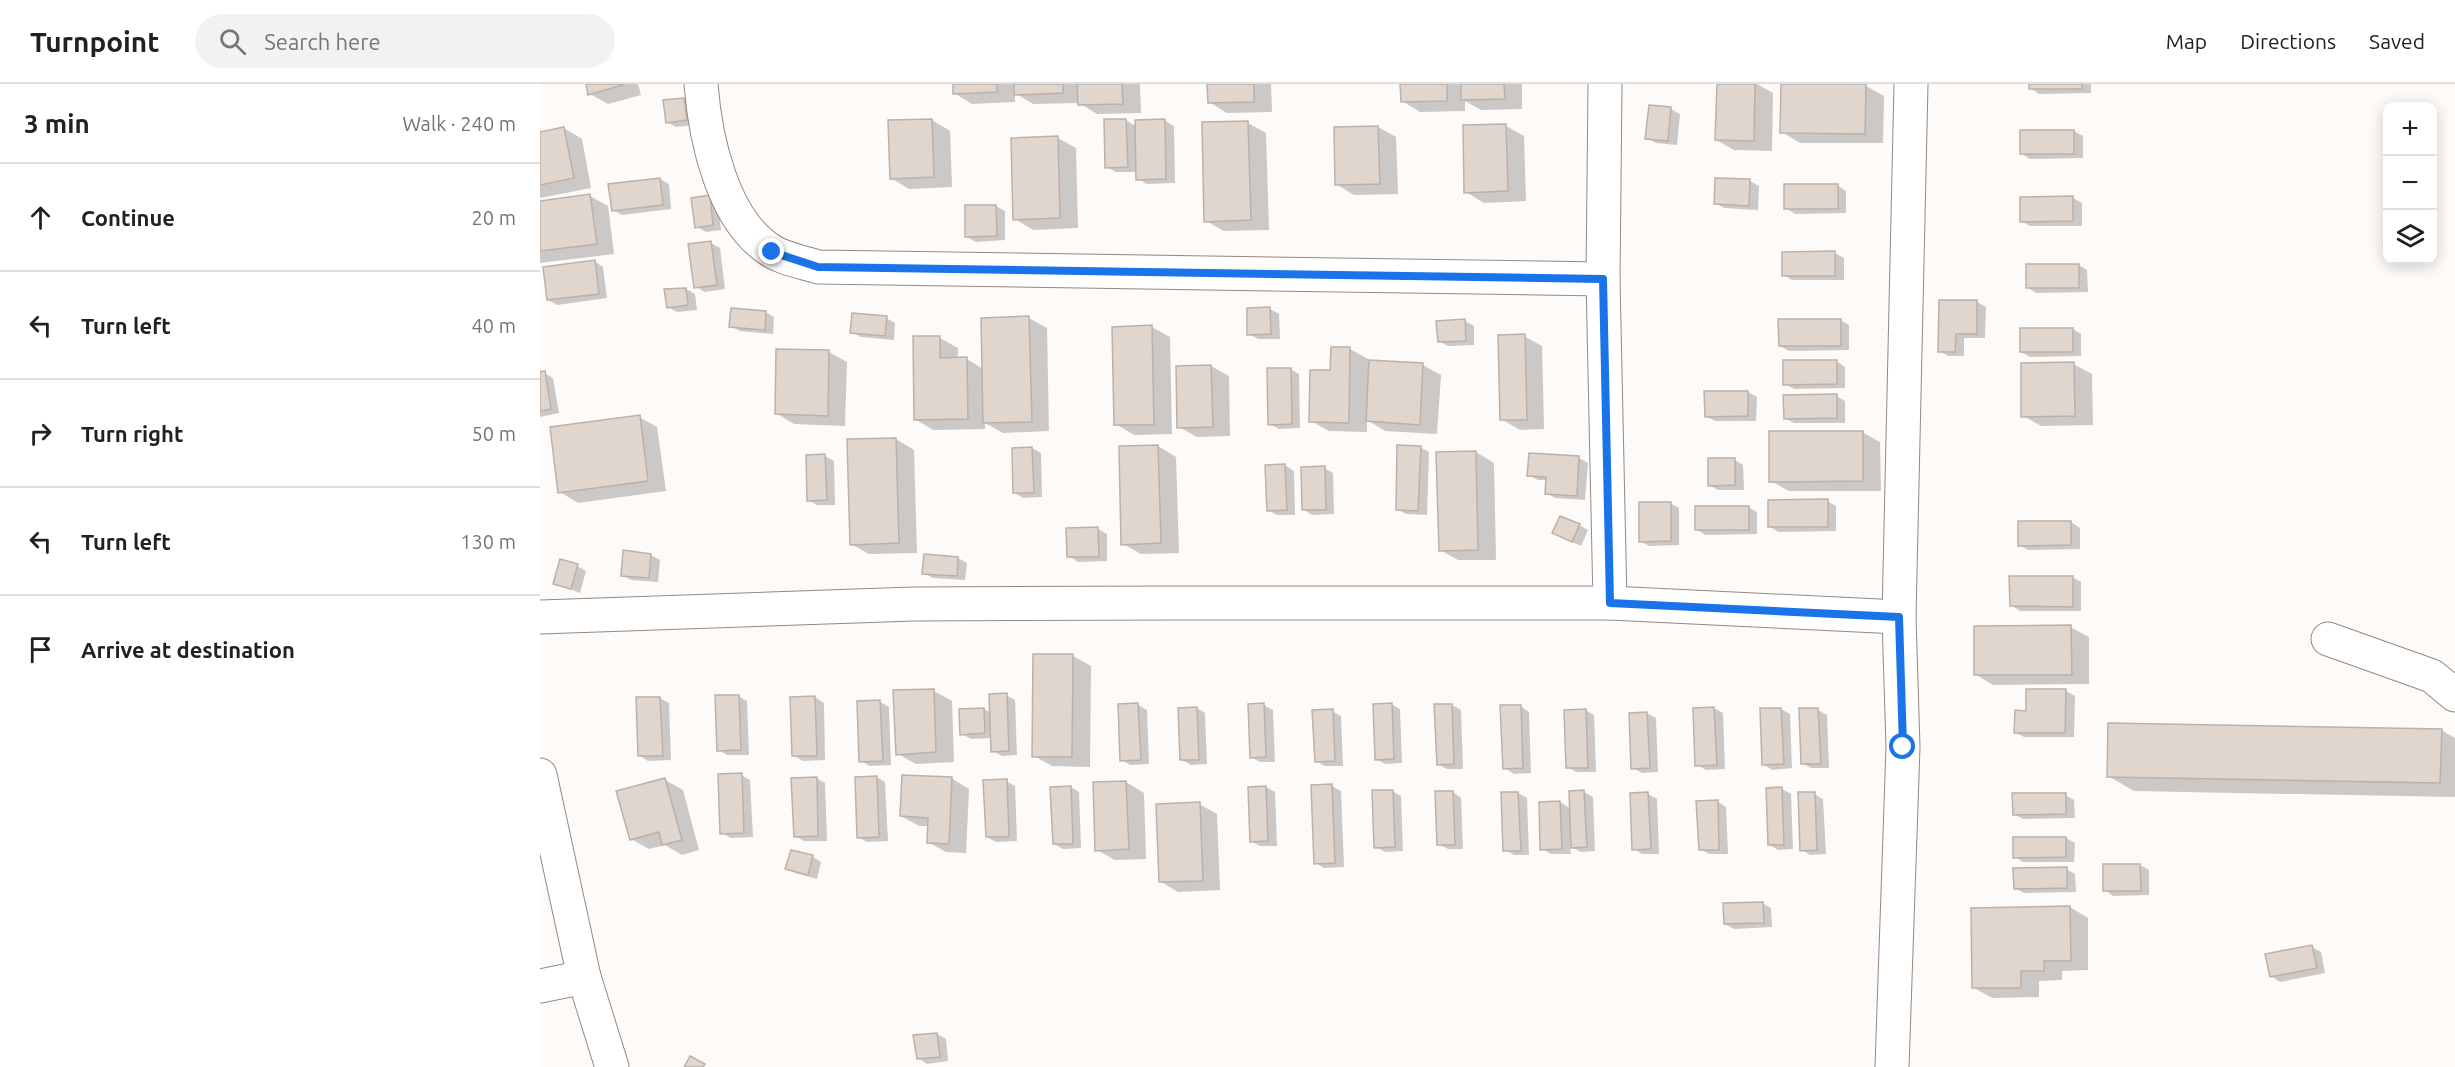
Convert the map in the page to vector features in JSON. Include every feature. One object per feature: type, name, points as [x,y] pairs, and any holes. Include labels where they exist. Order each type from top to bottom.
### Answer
[{"type":"street","points":[[701,84],[703,109],[714,163],[731,202],[752,236],[772,252],[818,267],[1603,279]]},
{"type":"street","points":[[1605,84],[1603,279],[1610,603]]},
{"type":"street","points":[[1892,1067],[1903,747],[1899,617],[1911,84]]},
{"type":"street","points":[[540,617],[913,604],[1610,603],[1899,617]]},
{"type":"street","points":[[2328,639],[2432,676],[2455,696]]},
{"type":"street","points":[[540,775],[584,977],[612,1067]]},
{"type":"street","points":[[540,986],[584,977]]},
{"type":"building","points":[[586,84],[623,84],[623,85],[588,95]]},
{"type":"building","points":[[953,84],[997,84],[997,92],[953,94]]},
{"type":"building","points":[[1014,84],[1063,84],[1063,93],[1014,95]]},
{"type":"building","points":[[1077,84],[1122,84],[1123,104],[1078,105]]},
{"type":"building","points":[[1207,84],[1254,84],[1254,102],[1208,103]]},
{"type":"building","points":[[1400,84],[1447,84],[1447,101],[1401,102]]},
{"type":"building","points":[[1461,84],[1504,84],[1505,99],[1461,100]]},
{"type":"building","points":[[1717,84],[1755,84],[1754,141],[1715,140]]},
{"type":"building","points":[[1781,84],[1866,84],[1865,134],[1780,133]]},
{"type":"building","points":[[2029,84],[2082,84],[2082,89],[2029,89]]},
{"type":"building","points":[[684,98],[687,120],[666,123],[663,100]]},
{"type":"building","points":[[1649,105],[1671,107],[1668,141],[1645,139]]},
{"type":"building","points":[[932,119],[934,177],[890,179],[888,120]]},
{"type":"building","points":[[1104,119],[1126,119],[1128,167],[1105,168]]},
{"type":"building","points":[[1165,119],[1166,179],[1136,180],[1135,120]]},
{"type":"building","points":[[1248,121],[1251,220],[1204,222],[1202,122]]},
{"type":"building","points":[[1506,124],[1508,191],[1464,193],[1463,125]]},
{"type":"building","points":[[1378,126],[1380,184],[1335,185],[1334,127]]},
{"type":"building","points":[[564,127],[574,178],[540,185],[540,132]]},
{"type":"building","points":[[2020,130],[2074,130],[2074,154],[2020,154]]},
{"type":"building","points":[[1058,136],[1060,218],[1013,220],[1011,138]]},
{"type":"building","points":[[660,178],[663,205],[612,211],[608,184]]},
{"type":"building","points":[[1715,178],[1750,179],[1749,206],[1714,204]]},
{"type":"building","points":[[1784,184],[1838,184],[1838,209],[1784,209]]},
{"type":"building","points":[[590,194],[597,244],[540,251],[540,201]]},
{"type":"building","points":[[710,195],[713,225],[695,228],[691,198]]},
{"type":"building","points":[[2073,196],[2073,221],[2020,222],[2020,197]]},
{"type":"building","points":[[965,205],[996,205],[997,236],[965,237]]},
{"type":"building","points":[[711,241],[717,285],[694,288],[688,244]]},
{"type":"building","points":[[1835,251],[1835,276],[1782,276],[1782,252]]},
{"type":"building","points":[[595,260],[599,294],[547,300],[543,267]]},
{"type":"building","points":[[2026,264],[2079,264],[2079,288],[2026,288]]},
{"type":"building","points":[[686,288],[688,305],[667,308],[664,289]]},
{"type":"building","points":[[1939,300],[1977,300],[1977,334],[1956,334],[1955,352],[1938,352]]},
{"type":"building","points":[[1270,307],[1271,334],[1247,335],[1247,308]]},
{"type":"building","points":[[731,308],[766,311],[765,330],[729,327]]},
{"type":"building","points":[[852,313],[887,316],[885,336],[850,333]]},
{"type":"building","points":[[1029,316],[1032,422],[983,423],[981,318]]},
{"type":"building","points":[[1465,319],[1466,341],[1438,342],[1436,321]]},
{"type":"building","points":[[1778,319],[1841,319],[1841,346],[1779,346]]},
{"type":"building","points":[[1152,325],[1154,425],[1114,425],[1112,327]]},
{"type":"building","points":[[2020,328],[2073,328],[2073,352],[2020,352]]},
{"type":"building","points":[[1525,334],[1527,420],[1500,420],[1498,335]]},
{"type":"building","points":[[913,336],[940,336],[940,358],[967,357],[968,419],[914,420]]},
{"type":"building","points":[[1331,347],[1350,347],[1349,423],[1309,422],[1310,370],[1330,370]]},
{"type":"building","points":[[776,349],[829,350],[828,416],[775,414]]},
{"type":"building","points":[[1369,360],[1423,363],[1420,425],[1366,421]]},
{"type":"building","points":[[1783,360],[1837,360],[1837,384],[1783,385]]},
{"type":"building","points":[[2074,362],[2075,416],[2021,417],[2021,363]]},
{"type":"building","points":[[1211,365],[1213,427],[1177,428],[1176,366]]},
{"type":"building","points":[[1267,368],[1291,368],[1292,424],[1268,425]]},
{"type":"building","points":[[545,371],[551,409],[540,411],[540,372]]},
{"type":"building","points":[[1704,391],[1748,391],[1748,416],[1705,417]]},
{"type":"building","points":[[1837,394],[1837,418],[1784,419],[1783,395]]},
{"type":"building","points":[[640,415],[648,481],[558,493],[550,427]]},
{"type":"building","points":[[1769,431],[1863,431],[1863,481],[1769,482]]},
{"type":"building","points":[[896,438],[899,543],[850,545],[847,439]]},
{"type":"building","points":[[1158,445],[1161,543],[1121,545],[1119,446]]},
{"type":"building","points":[[1397,445],[1421,446],[1418,511],[1396,510]]},
{"type":"building","points":[[1032,447],[1034,493],[1013,493],[1012,448]]},
{"type":"building","points":[[1476,451],[1478,550],[1439,551],[1436,452]]},
{"type":"building","points":[[1529,453],[1579,456],[1577,496],[1545,494],[1546,477],[1527,476]]},
{"type":"building","points":[[825,454],[827,500],[807,501],[806,455]]},
{"type":"building","points":[[1708,458],[1735,458],[1735,485],[1708,486]]},
{"type":"building","points":[[1285,464],[1287,510],[1267,511],[1265,465]]},
{"type":"building","points":[[1325,466],[1326,510],[1302,510],[1301,467]]},
{"type":"building","points":[[1828,499],[1828,527],[1768,527],[1768,500]]},
{"type":"building","points":[[1639,502],[1671,502],[1671,541],[1639,542]]},
{"type":"building","points":[[1695,506],[1749,506],[1749,530],[1695,530]]},
{"type":"building","points":[[1560,516],[1580,524],[1572,542],[1552,533]]},
{"type":"building","points":[[2018,521],[2071,521],[2071,545],[2018,546]]},
{"type":"building","points":[[1098,527],[1099,557],[1067,557],[1066,528]]},
{"type":"building","points":[[623,550],[651,554],[649,578],[621,576]]},
{"type":"building","points":[[924,554],[958,557],[957,576],[922,574]]},
{"type":"building","points":[[560,559],[578,564],[571,589],[553,584]]},
{"type":"building","points":[[2009,576],[2073,576],[2073,607],[2010,606]]},
{"type":"building","points":[[2071,625],[2072,675],[1974,675],[1974,626]]},
{"type":"building","points":[[1033,654],[1073,654],[1072,757],[1032,757]]},
{"type":"building","points":[[934,689],[936,752],[896,755],[893,690]]},
{"type":"building","points":[[2026,689],[2066,689],[2065,733],[2014,733],[2015,710],[2026,711]]},
{"type":"building","points":[[1007,693],[1009,751],[991,752],[989,694]]},
{"type":"building","points":[[715,695],[739,695],[741,750],[717,751]]},
{"type":"building","points":[[815,696],[817,756],[792,756],[790,697]]},
{"type":"building","points":[[636,697],[660,697],[663,756],[638,756]]},
{"type":"building","points":[[880,700],[883,761],[859,762],[857,701]]},
{"type":"building","points":[[1138,703],[1141,760],[1120,761],[1118,704]]},
{"type":"building","points":[[1264,703],[1266,757],[1250,758],[1248,704]]},
{"type":"building","points":[[1392,703],[1394,759],[1375,760],[1373,704]]},
{"type":"building","points":[[1434,704],[1452,704],[1454,764],[1437,765]]},
{"type":"building","points":[[1500,705],[1521,705],[1523,768],[1503,769]]},
{"type":"building","points":[[1197,707],[1199,760],[1180,760],[1178,708]]},
{"type":"building","points":[[1714,707],[1717,765],[1695,766],[1693,708]]},
{"type":"building","points":[[984,708],[985,733],[960,735],[959,709]]},
{"type":"building","points":[[1760,708],[1781,708],[1784,764],[1762,765]]},
{"type":"building","points":[[1799,708],[1818,708],[1821,764],[1801,764]]},
{"type":"building","points":[[1333,709],[1335,761],[1315,762],[1312,710]]},
{"type":"building","points":[[1586,709],[1588,768],[1566,768],[1564,710]]},
{"type":"building","points":[[1647,712],[1650,768],[1631,769],[1629,713]]},
{"type":"building","points":[[2108,723],[2442,729],[2440,783],[2107,777]]},
{"type":"building","points":[[742,773],[744,833],[720,834],[718,774]]},
{"type":"building","points":[[902,775],[952,777],[949,844],[927,843],[928,818],[900,816]]},
{"type":"building","points":[[877,776],[879,837],[857,838],[855,777]]},
{"type":"building","points":[[817,777],[818,836],[794,837],[791,778]]},
{"type":"building","points":[[665,778],[682,840],[662,845],[659,832],[630,840],[616,791]]},
{"type":"building","points":[[1007,779],[1009,837],[986,837],[983,780]]},
{"type":"building","points":[[1126,781],[1129,849],[1095,851],[1093,782]]},
{"type":"building","points":[[1332,784],[1335,863],[1314,864],[1311,785]]},
{"type":"building","points":[[1071,786],[1073,844],[1053,844],[1050,787]]},
{"type":"building","points":[[1266,786],[1268,841],[1250,842],[1248,787]]},
{"type":"building","points":[[1782,787],[1784,845],[1768,845],[1766,788]]},
{"type":"building","points":[[1372,790],[1393,790],[1395,847],[1374,848]]},
{"type":"building","points":[[1584,790],[1587,847],[1571,848],[1569,791]]},
{"type":"building","points":[[1435,791],[1453,791],[1455,845],[1437,845]]},
{"type":"building","points":[[1501,792],[1518,792],[1521,851],[1503,851]]},
{"type":"building","points":[[1648,792],[1651,849],[1632,850],[1630,793]]},
{"type":"building","points":[[1798,792],[1815,792],[1817,850],[1800,851]]},
{"type":"building","points":[[2012,793],[2066,793],[2066,814],[2013,815]]},
{"type":"building","points":[[1718,800],[1719,850],[1699,850],[1696,801]]},
{"type":"building","points":[[1560,801],[1562,849],[1540,850],[1539,802]]},
{"type":"building","points":[[1200,802],[1203,881],[1159,882],[1156,804]]},
{"type":"building","points":[[2013,837],[2066,837],[2066,857],[2013,858]]},
{"type":"building","points":[[791,850],[813,855],[808,875],[785,869]]},
{"type":"building","points":[[2103,864],[2140,864],[2141,891],[2103,891]]},
{"type":"building","points":[[2067,867],[2067,888],[2014,889],[2013,868]]},
{"type":"building","points":[[1763,902],[1764,923],[1724,924],[1723,903]]},
{"type":"building","points":[[2070,906],[2071,961],[2044,961],[2044,971],[2021,971],[2021,988],[1972,988],[1971,908]]},
{"type":"building","points":[[2312,945],[2317,968],[2270,977],[2265,954]]},
{"type":"building","points":[[937,1033],[940,1057],[917,1059],[913,1035]]},
{"type":"building","points":[[690,1056],[705,1064],[703,1067],[684,1067]]},
{"type":"route","points":[[772,252],[818,267],[1603,279],[1610,603],[1899,617],[1903,747]]}]
